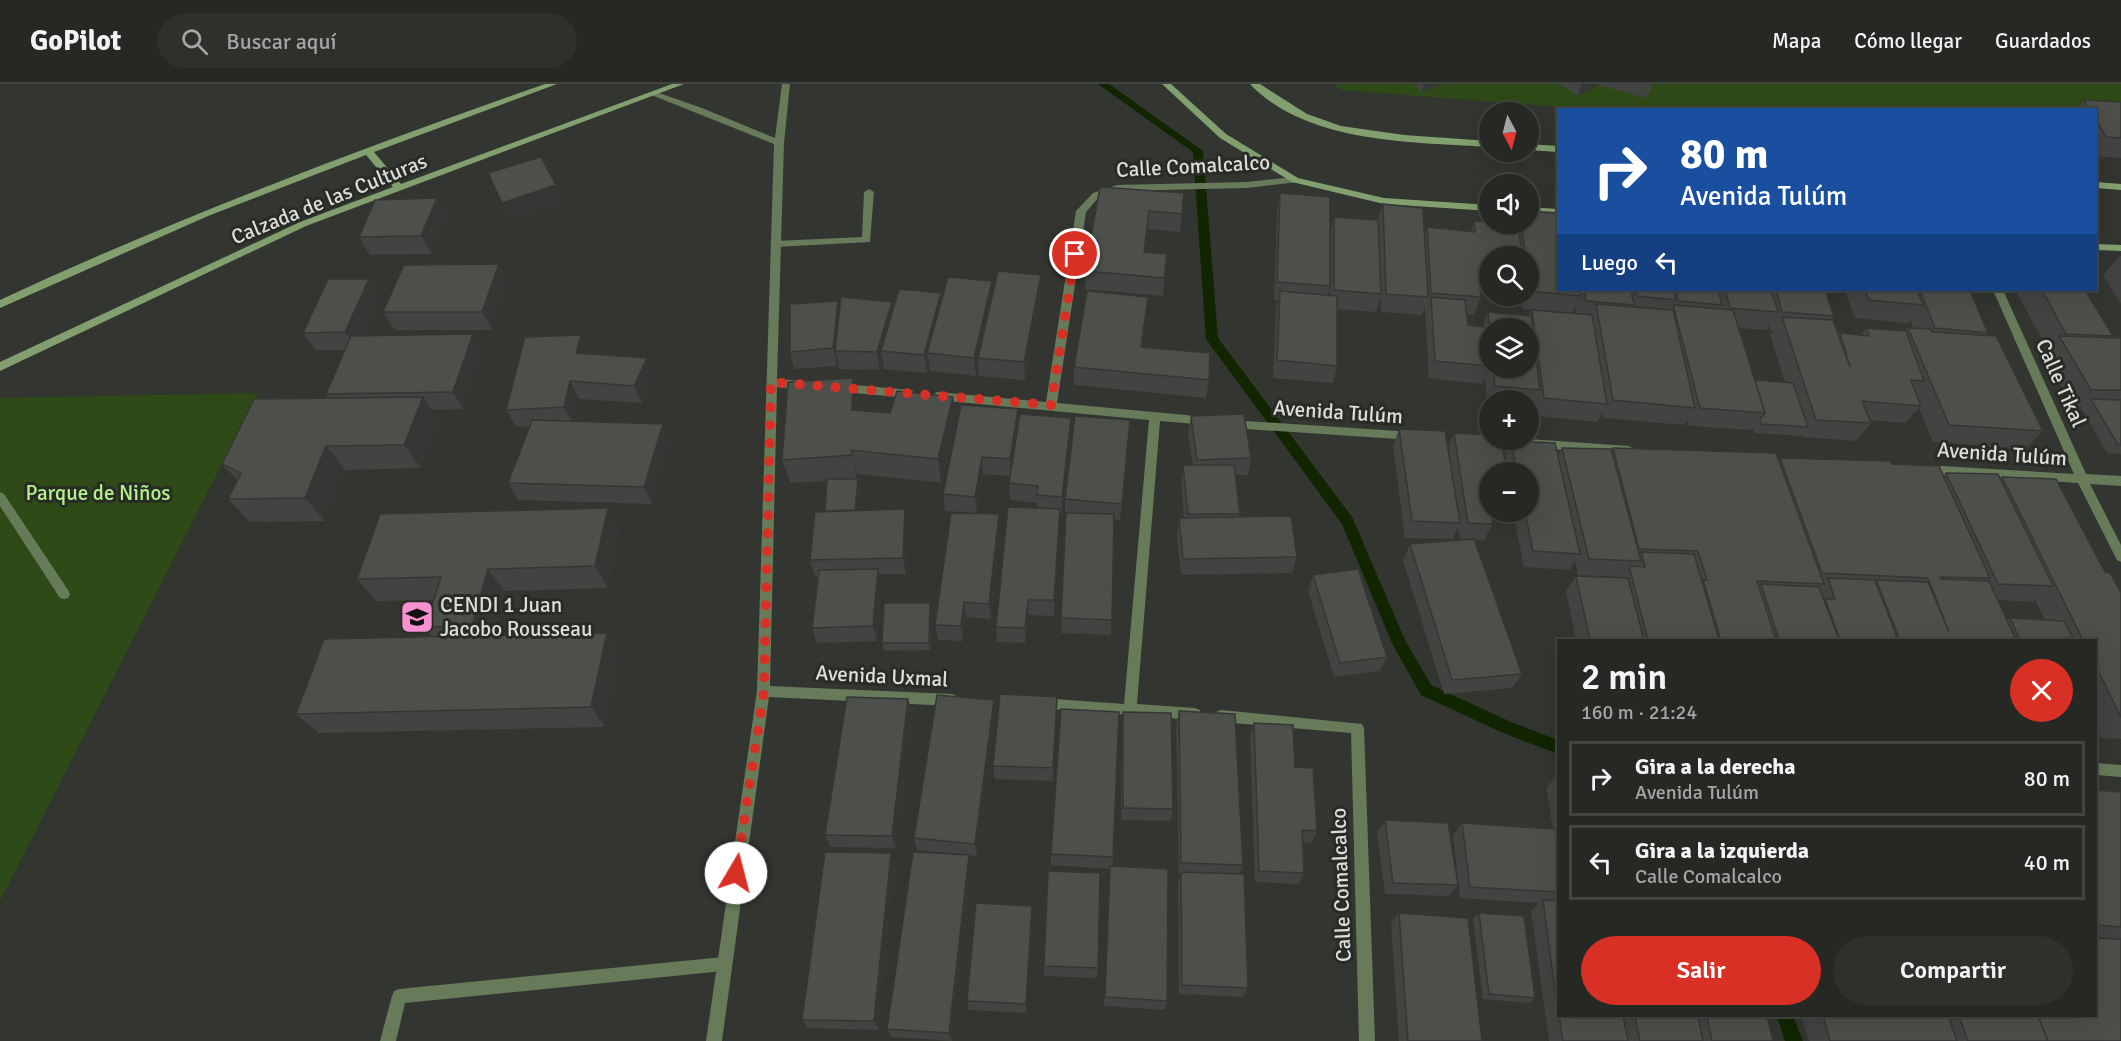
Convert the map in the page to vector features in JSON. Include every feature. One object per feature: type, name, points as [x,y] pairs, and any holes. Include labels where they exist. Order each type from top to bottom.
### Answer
[{"type":"main road","name":"Calzada de las Culturas","points":[[0,304],[98,257],[284,180],[553,84]]},
{"type":"main road","name":"Calzada de las Culturas","points":[[0,367],[303,224],[680,84]]},
{"type":"main road","points":[[1166,84],[1224,136],[1295,180],[1384,201],[1479,207]]},
{"type":"main road","points":[[1254,84],[1272,98],[1320,123],[1402,138],[1479,143]]},
{"type":"main road","points":[[1539,148],[1557,149]]},
{"type":"main road","points":[[367,150],[399,188]]},
{"type":"main road","points":[[2097,185],[2121,186]]},
{"type":"main road","points":[[1539,211],[1557,212]]},
{"type":"main road","points":[[2097,247],[2121,248]]},
{"type":"street","points":[[714,1041],[723,964],[764,691],[775,244],[779,143],[786,84]]},
{"type":"street","points":[[653,94],[779,143]]},
{"type":"street","name":"Calle Comalcalco","points":[[1051,405],[1081,210],[1095,195],[1117,188],[1246,185],[1295,180]]},
{"type":"street","points":[[775,244],[867,240],[869,192]]},
{"type":"street","name":"Calle Tikal","points":[[1998,291],[2082,479],[2121,557]]},
{"type":"street","name":"Avenida Tulúm","points":[[771,382],[1051,405],[1228,424],[1429,437]]},
{"type":"street","points":[[1023,703],[1130,708],[1155,415]]},
{"type":"street","points":[[1476,440],[1643,451]]},
{"type":"street","name":"Avenida Tulúm","points":[[1916,468],[2121,481]]},
{"type":"street","points":[[0,497],[64,594]]},
{"type":"street","name":"Avenida Uxmal","points":[[764,691],[964,700]]},
{"type":"street","name":"Calle Comalcalco","points":[[1130,708],[1357,728],[1367,1041]]},
{"type":"street","points":[[2097,770],[2121,771]]},
{"type":"street","points":[[388,1041],[399,996],[723,964]]},
{"type":"green space","points":[[1334,84],[2121,84],[2121,148],[2097,112],[2097,108],[1574,108],[1539,105],[1539,102],[1496,102],[1341,90]]},
{"type":"green space","name":"Parque de Niños","points":[[258,393],[0,901],[0,398]]},
{"type":"building","points":[[2084,100],[2121,102],[2121,138],[2106,137],[2097,122],[2097,108],[2088,108]]},
{"type":"building","points":[[541,157],[556,185],[502,203],[488,173]]},
{"type":"building","points":[[1100,187],[1184,193],[1182,214],[1149,211],[1144,252],[1167,254],[1164,278],[1085,271]]},
{"type":"building","points":[[1280,193],[1330,197],[1330,286],[1277,282]]},
{"type":"building","points":[[437,198],[421,236],[359,237],[375,200]]},
{"type":"building","points":[[1383,204],[1423,208],[1428,297],[1386,294]]},
{"type":"building","points":[[1539,212],[1557,213],[1557,291],[1580,291],[1581,296],[1539,292],[1539,246],[1524,246],[1523,234],[1539,234]]},
{"type":"building","points":[[1334,217],[1378,220],[1381,294],[1334,290]]},
{"type":"building","points":[[1474,221],[1479,221],[1479,234],[1519,234],[1521,246],[1479,246],[1479,297],[1431,293],[1427,227],[1475,232]]},
{"type":"building","points":[[499,264],[482,312],[383,312],[404,265]]},
{"type":"building","points":[[998,271],[1041,275],[1024,362],[978,358]]},
{"type":"building","points":[[948,277],[992,281],[974,358],[927,353]]},
{"type":"building","points":[[328,279],[369,279],[345,332],[303,333]]},
{"type":"building","points":[[899,289],[941,293],[924,355],[881,351]]},
{"type":"building","points":[[1087,291],[1148,297],[1141,347],[1210,353],[1209,380],[1074,367]]},
{"type":"building","points":[[1280,291],[1337,296],[1337,366],[1277,360]]},
{"type":"building","points":[[1584,291],[1631,291],[1634,305],[1586,301]]},
{"type":"building","points":[[1635,291],[1673,291],[1676,300],[1637,296]]},
{"type":"building","points":[[1676,291],[1718,291],[1722,305],[1678,301]]},
{"type":"building","points":[[1725,291],[1771,291],[1778,312],[1730,308]]},
{"type":"building","points":[[1776,291],[1825,291],[1834,316],[1782,312]]},
{"type":"building","points":[[1865,291],[1917,291],[1923,305],[1869,300]]},
{"type":"building","points":[[1920,291],[1970,291],[1988,333],[1935,328]]},
{"type":"building","points":[[2043,291],[2086,291],[2113,336],[2066,334]]},
{"type":"building","points":[[841,297],[892,302],[877,352],[835,351]]},
{"type":"building","points":[[1431,297],[1465,300],[1468,325],[1479,326],[1479,365],[1435,361]]},
{"type":"building","points":[[838,301],[833,348],[790,352],[790,304]]},
{"type":"building","points":[[1596,304],[1673,310],[1695,408],[1613,400]]},
{"type":"building","points":[[1673,305],[1733,310],[1765,413],[1700,408]]},
{"type":"building","points":[[1532,310],[1592,315],[1607,404],[1544,398],[1539,361],[1539,318],[1533,318]]},
{"type":"building","points":[[1488,312],[1531,316],[1531,318],[1489,318]]},
{"type":"building","points":[[1782,317],[1833,320],[1850,367],[1840,333],[1869,336],[1866,328],[1906,331],[1924,381],[1911,380],[1921,406],[1862,401],[1871,423],[1816,420]]},
{"type":"building","points":[[1908,328],[1931,329],[1932,332],[1996,336],[2043,431],[1949,425]]},
{"type":"building","points":[[473,334],[453,392],[326,394],[351,336]]},
{"type":"building","points":[[581,335],[576,353],[647,358],[634,386],[570,381],[564,407],[506,410],[525,337]]},
{"type":"building","points":[[2059,336],[2121,338],[2121,390],[2091,390]]},
{"type":"building","points":[[853,378],[852,410],[890,413],[897,391],[953,397],[938,459],[851,450],[852,455],[782,460],[788,382]]},
{"type":"building","points":[[1494,378],[1539,378],[1540,390],[1495,386]]},
{"type":"building","points":[[1755,380],[1793,383],[1808,427],[1761,424],[1760,419],[1765,413]]},
{"type":"building","points":[[423,397],[404,445],[326,446],[305,498],[228,499],[241,473],[222,464],[254,399]]},
{"type":"building","points":[[2091,399],[2121,400],[2121,445],[2118,445]]},
{"type":"building","points":[[961,405],[1018,409],[1010,459],[982,457],[975,497],[943,494]]},
{"type":"building","points":[[1020,414],[1071,418],[1062,497],[1037,495],[1038,486],[1009,483]]},
{"type":"building","points":[[1244,414],[1251,458],[1197,460],[1191,416]]},
{"type":"building","points":[[1075,416],[1130,420],[1122,504],[1065,499]]},
{"type":"building","points":[[532,420],[663,424],[644,487],[508,483]]},
{"type":"building","points":[[1399,429],[1445,431],[1460,523],[1412,521]]},
{"type":"building","points":[[1454,433],[1479,434],[1479,450],[1503,450],[1505,462],[1479,462],[1479,522],[1493,522],[1493,524],[1468,523]]},
{"type":"building","points":[[1539,442],[1555,443],[1580,554],[1533,551],[1527,522],[1539,522],[1539,462],[1515,462],[1513,450],[1539,450]]},
{"type":"building","points":[[1562,448],[1611,449],[1641,561],[1589,559]]},
{"type":"building","points":[[1613,448],[1776,453],[1824,584],[1757,581],[1776,639],[1721,639],[1703,580],[1707,580],[1698,551],[1639,549]]},
{"type":"building","points":[[1780,458],[1890,461],[1892,464],[1939,466],[1990,578],[1940,577],[1941,579],[1989,581],[2016,639],[1900,639],[1876,580],[1928,582],[1949,632],[1928,578],[1822,573]]},
{"type":"building","points":[[1183,465],[1234,465],[1240,514],[1188,514]]},
{"type":"building","points":[[1946,473],[1998,474],[2053,586],[1998,584]]},
{"type":"building","points":[[2002,477],[2056,479],[2105,572],[2110,573],[2121,593],[2121,717],[2097,668],[2097,639],[2083,639]]},
{"type":"building","points":[[827,479],[858,479],[855,510],[825,511]]},
{"type":"building","points":[[1008,507],[1060,509],[1054,600],[1028,600],[1025,628],[996,627]]},
{"type":"building","points":[[608,508],[595,566],[488,569],[472,626],[425,627],[441,577],[357,579],[380,514]]},
{"type":"building","points":[[905,509],[903,558],[810,560],[815,512]]},
{"type":"building","points":[[951,513],[999,514],[989,604],[964,602],[961,626],[935,625]]},
{"type":"building","points":[[1066,513],[1114,514],[1112,620],[1061,618]]},
{"type":"building","points":[[1291,516],[1297,557],[1183,559],[1179,518]]},
{"type":"building","points":[[1474,539],[1522,674],[1452,680],[1410,544]]},
{"type":"building","points":[[1641,552],[1694,554],[1719,639],[1648,639],[1629,566],[1645,567]]},
{"type":"building","points":[[878,569],[873,626],[812,628],[819,570]]},
{"type":"building","points":[[1358,569],[1387,657],[1340,663],[1313,575]]},
{"type":"building","points":[[1576,576],[1628,578],[1644,639],[1590,639]]},
{"type":"building","points":[[1828,578],[1875,580],[1898,639],[1840,639],[1825,599],[1835,599]]},
{"type":"building","points":[[1761,584],[1819,587],[1839,639],[1779,639]]},
{"type":"building","points":[[884,603],[930,603],[929,643],[882,643]]},
{"type":"building","points":[[2010,618],[2064,621],[2073,639],[2020,639]]},
{"type":"building","points":[[607,633],[591,707],[296,714],[324,639]]},
{"type":"building","points":[[1000,694],[1057,697],[1053,768],[993,766]]},
{"type":"building","points":[[937,695],[994,700],[975,844],[914,838]]},
{"type":"building","points":[[847,697],[908,699],[892,836],[825,835]]},
{"type":"building","points":[[1061,709],[1119,712],[1113,857],[1051,854]]},
{"type":"building","points":[[1179,711],[1235,714],[1243,865],[1181,863]]},
{"type":"building","points":[[1123,712],[1171,713],[1173,809],[1123,808]]},
{"type":"building","points":[[1254,723],[1293,725],[1295,767],[1313,768],[1317,831],[1302,830],[1304,873],[1259,871]]},
{"type":"building","points":[[2097,790],[2121,792],[2121,927],[2097,925]]},
{"type":"building","points":[[1385,820],[1448,823],[1458,885],[1393,883]]},
{"type":"building","points":[[1462,823],[1555,829],[1557,892],[1470,887]]},
{"type":"building","points":[[825,852],[891,853],[874,1021],[802,1020]]},
{"type":"building","points":[[913,852],[969,855],[949,1033],[887,1029]]},
{"type":"building","points":[[1110,866],[1168,869],[1167,1001],[1105,997]]},
{"type":"building","points":[[1048,871],[1100,873],[1098,968],[1044,966]]},
{"type":"building","points":[[1181,872],[1244,874],[1248,988],[1182,985]]},
{"type":"building","points":[[1543,900],[1557,901],[1557,1005]]},
{"type":"building","points":[[976,903],[1032,906],[1026,1004],[967,1001]]},
{"type":"building","points":[[1399,913],[1468,918],[1482,1041],[1408,1041]]},
{"type":"building","points":[[1479,913],[1524,916],[1535,998],[1489,994]]},
{"type":"building","points":[[2097,938],[2121,939],[2121,1041],[2048,1041],[2038,1017],[2097,1017]]},
{"type":"building","points":[[1559,1017],[1623,1017],[1628,1041],[1563,1041]]},
{"type":"building","points":[[1635,1017],[1698,1017],[1703,1041],[1640,1041]]},
{"type":"building","points":[[1707,1017],[1767,1017],[1773,1041],[1712,1041]]},
{"type":"building","points":[[1823,1017],[1948,1017],[1957,1041],[1830,1041]]},
{"type":"building","points":[[1959,1017],[2038,1017],[2048,1041],[1968,1041]]},
{"type":"waterway","points":[[1103,84],[1198,151],[1212,339],[1347,521],[1399,643],[1426,690],[1506,727],[1557,747]]},
{"type":"waterway","points":[[1785,1017],[1794,1041]]},
{"type":"place","name":"CENDI 1 Juan Jacobo Rousseau","points":[[417,617]]},
{"type":"route","points":[[736,873],[764,691],[771,382],[1051,405],[1075,254]]}]
